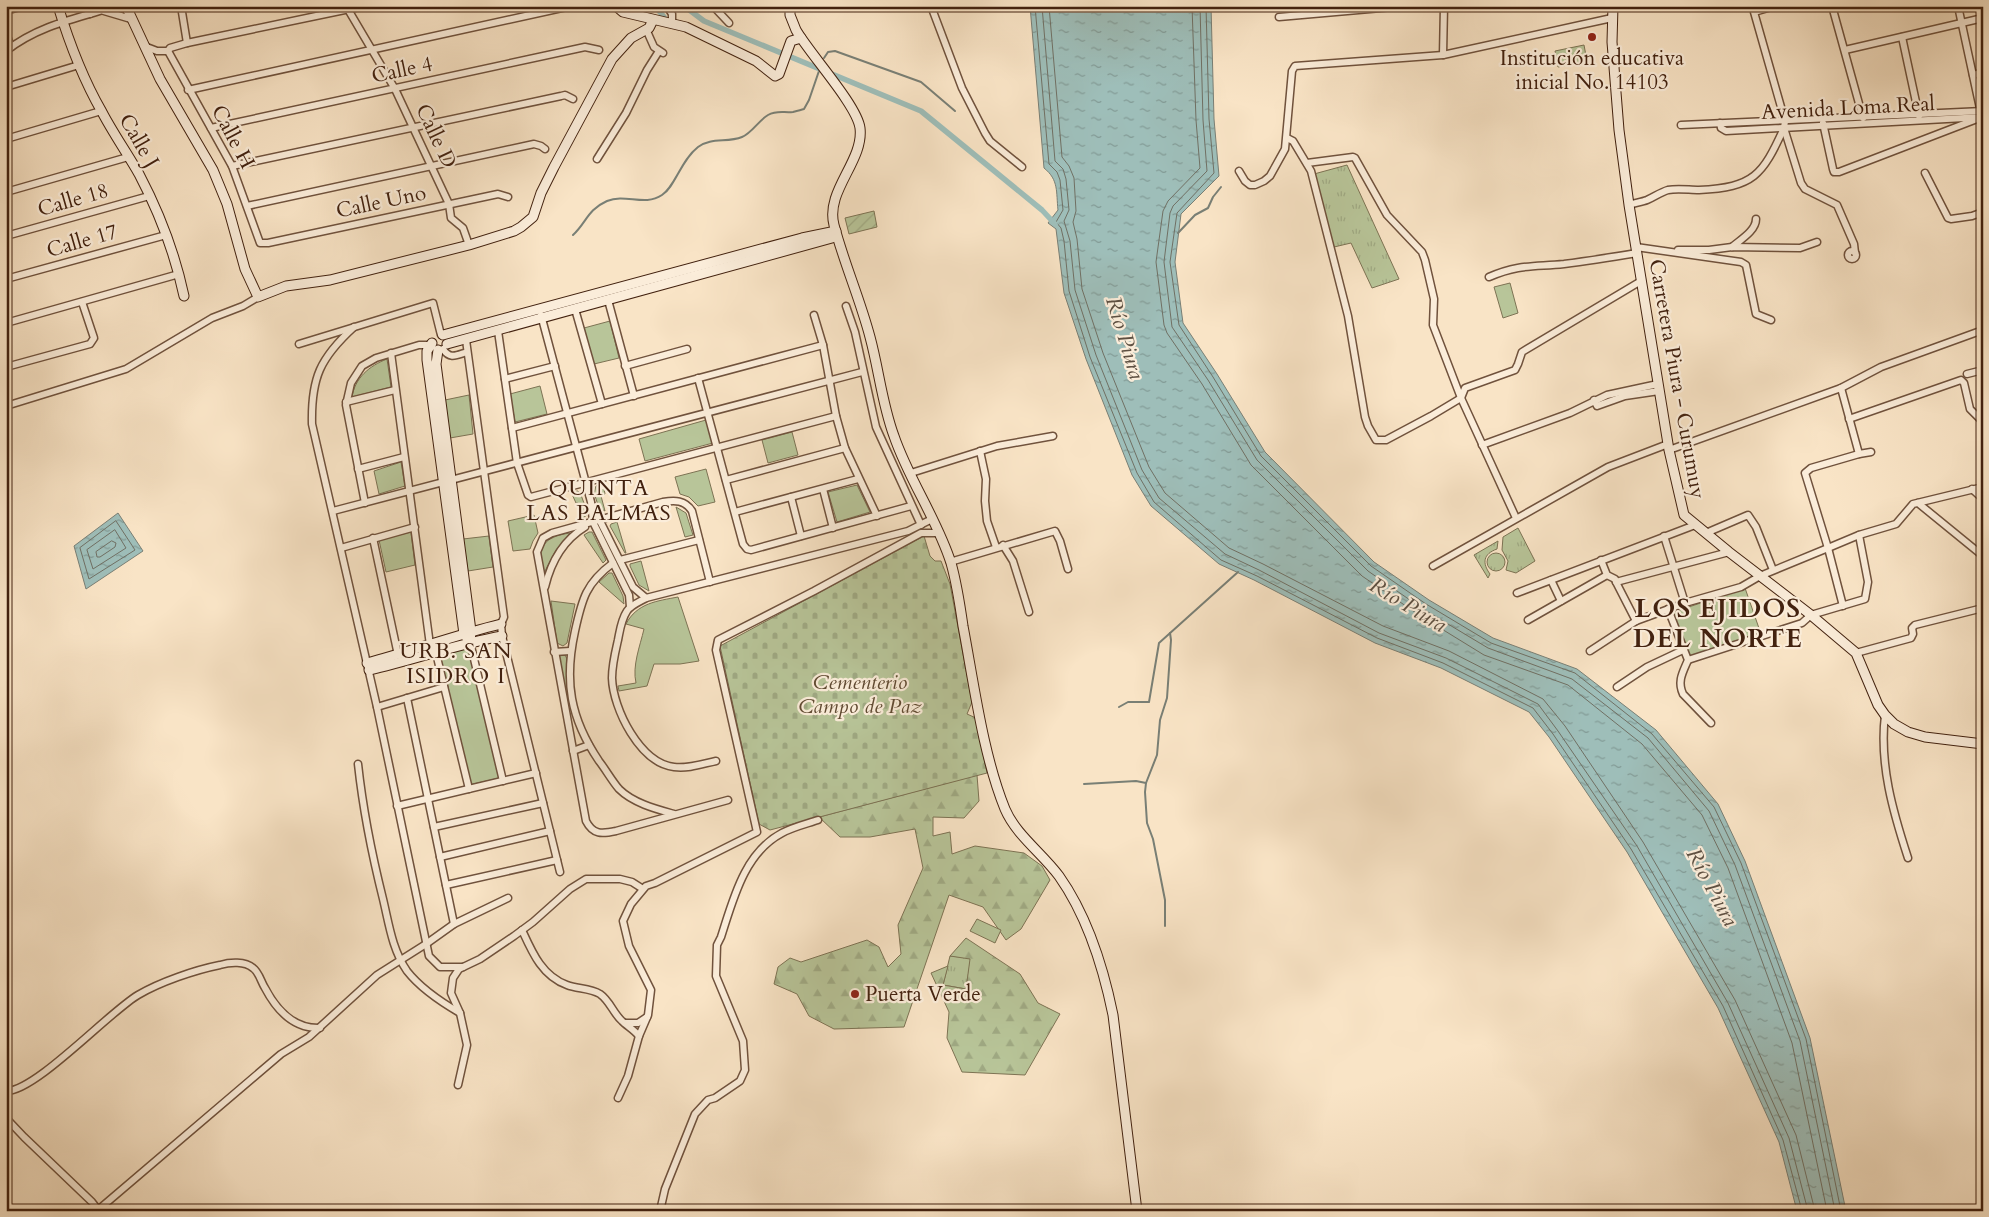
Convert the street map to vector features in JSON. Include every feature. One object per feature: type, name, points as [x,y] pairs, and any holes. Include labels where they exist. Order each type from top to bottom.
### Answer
[{"type":"street","points":[[6,11],[23,6]]},
{"type":"street","name":"Calle J","points":[[58,6],[79,65],[101,111],[149,196],[166,235],[184,296]]},
{"type":"street","points":[[88,6],[90,14]]},
{"type":"street","points":[[6,33],[9,49],[37,32],[62,21],[117,6]]},
{"type":"street","points":[[126,6],[160,79],[213,170],[226,204],[245,268],[258,297]]},
{"type":"street","points":[[180,6],[187,44]]},
{"type":"street","points":[[143,45],[152,50],[168,51],[170,48],[187,44],[347,8],[364,6]]},
{"type":"street","points":[[188,90],[571,6]]},
{"type":"street","points":[[616,6],[623,12],[686,27],[756,61],[775,76],[780,74],[783,68],[791,41],[801,38]]},
{"type":"street","points":[[667,6],[672,14],[672,24]]},
{"type":"street","points":[[713,6],[729,23]]},
{"type":"street","points":[[790,6],[792,21],[801,38],[857,119],[860,135],[859,142],[834,205],[833,217],[869,332],[888,418],[897,445],[939,534],[950,562],[989,759],[1003,804],[1011,820],[1052,868],[1073,899],[1088,929],[1104,975],[1113,1015],[1120,1064],[1137,1211]]},
{"type":"street","points":[[931,6],[962,88],[984,133],[990,141],[1022,167]]},
{"type":"street","points":[[1279,17],[1404,6]]},
{"type":"street","points":[[1443,55],[1444,6]]},
{"type":"street","name":"Carretera Piura - Curumuy","points":[[1613,6],[1612,18],[1619,130],[1629,205],[1668,447],[1682,510],[1695,525],[1811,615],[1856,653],[1878,705],[1894,724],[1908,732],[1925,737],[1983,744]]},
{"type":"street","points":[[1629,205],[1670,190],[1702,190],[1733,187],[1756,176],[1769,160],[1784,128],[1785,121],[1754,12],[1775,6]]},
{"type":"street","points":[[1832,6],[1863,120]]},
{"type":"street","points":[[1822,118],[1832,169],[1834,172],[1839,172],[1982,114],[1958,6]]},
{"type":"street","name":"Calle D","points":[[347,8],[395,89],[449,204],[451,218],[463,228],[469,245]]},
{"type":"street","points":[[103,11],[131,19]]},
{"type":"street","points":[[1239,171],[1250,185],[1264,181],[1270,176],[1285,149],[1287,138],[1286,119],[1292,71],[1295,66],[1443,55],[1612,18]]},
{"type":"street","points":[[1844,50],[1983,18]]},
{"type":"street","points":[[6,406],[126,369],[212,318],[286,286],[330,280],[469,245],[514,231],[532,217],[549,175],[612,59],[631,38],[652,24],[651,20]]},
{"type":"street","points":[[598,159],[626,113],[647,70],[661,52],[654,47],[646,29]]},
{"type":"street","points":[[1902,37],[1919,116]]},
{"type":"street","name":"Calle 4","points":[[211,128],[585,46],[599,50]]},
{"type":"street","name":"Calle H","points":[[168,51],[232,166],[260,243]]},
{"type":"street","points":[[6,87],[79,65]]},
{"type":"street","points":[[1973,75],[1983,72]]},
{"type":"street","points":[[232,166],[565,95],[573,99]]},
{"type":"street","points":[[6,139],[101,111]]},
{"type":"street","name":"Avenida Loma Real","points":[[1720,123],[1721,128],[1726,130],[1824,126],[1863,120],[1982,114]]},
{"type":"street","name":"Avenida Loma Real","points":[[1681,125],[1822,118],[1863,120]]},
{"type":"street","points":[[1784,128],[1802,185],[1805,189],[1837,205],[1854,244],[1852,253]]},
{"type":"street","points":[[1287,138],[1293,141],[1311,171],[1348,316],[1365,417],[1374,438],[1380,441],[1386,440],[1461,398],[1465,388],[1515,370],[1522,352],[1641,281]]},
{"type":"street","points":[[248,206],[534,144],[545,149]]},
{"type":"street","points":[[6,192],[128,157]]},
{"type":"street","points":[[1307,163],[1355,158],[1387,215],[1422,252],[1434,299],[1433,325],[1461,398],[1516,518]]},
{"type":"street","points":[[1925,173],[1948,218],[1972,216],[1983,212]]},
{"type":"street","name":"Calle Uno","points":[[260,243],[268,244],[498,194],[508,197]]},
{"type":"street","name":"Calle 18","points":[[6,236],[149,196]]},
{"type":"street","points":[[1732,247],[1752,230],[1756,225],[1756,219]]},
{"type":"street","points":[[365,503],[346,402],[351,383],[357,373],[368,362],[419,345],[438,346],[466,340],[837,233]]},
{"type":"street","points":[[442,335],[802,238],[837,233]]},
{"type":"street","name":"Calle 17","points":[[6,279],[166,235]]},
{"type":"street","points":[[1489,277],[1506,269],[1527,265],[1562,264],[1636,250],[1700,250],[1732,247],[1800,248],[1817,242]]},
{"type":"street","points":[[1654,250],[1741,262],[1746,265],[1756,314],[1771,320]]},
{"type":"street","points":[[6,323],[179,274]]},
{"type":"street","points":[[608,300],[634,396]]},
{"type":"street","points":[[6,367],[90,344],[94,338],[82,302]]},
{"type":"street","points":[[300,344],[433,303],[442,335],[446,339],[438,346],[436,364],[447,482],[468,632],[503,781]]},
{"type":"street","points":[[846,306],[855,332],[872,415],[880,439],[920,525]]},
{"type":"street","points":[[539,309],[591,502],[635,590],[646,598]]},
{"type":"street","points":[[575,309],[602,404]]},
{"type":"street","points":[[814,315],[823,345],[836,416],[845,448],[877,516]]},
{"type":"street","points":[[354,327],[336,344],[320,368],[312,398],[312,424],[377,707],[426,944],[431,960],[440,967],[463,967]]},
{"type":"street","points":[[1433,566],[1608,467],[1841,388],[1882,367],[1983,330]]},
{"type":"street","points":[[498,331],[517,463],[528,495],[531,497],[836,416]]},
{"type":"street","points":[[466,340],[504,617],[501,624],[502,636],[560,872]]},
{"type":"street","points":[[512,428],[823,345]]},
{"type":"street","points":[[438,346],[446,354],[452,356],[467,352]]},
{"type":"street","points":[[625,366],[687,349]]},
{"type":"street","points":[[391,353],[409,492],[433,647],[469,789]]},
{"type":"street","points":[[505,379],[555,366]]},
{"type":"street","points":[[1967,374],[1983,370]]},
{"type":"street","points":[[333,511],[862,372]]},
{"type":"street","points":[[698,378],[744,544],[747,549],[751,550],[911,506]]},
{"type":"street","points":[[1849,419],[1961,380],[1964,383],[1970,409],[1983,422]]},
{"type":"street","points":[[1482,445],[1570,413],[1594,400],[1659,387]]},
{"type":"street","points":[[1841,388],[1859,454]]},
{"type":"street","points":[[346,402],[395,390]]},
{"type":"street","points":[[911,473],[997,446],[1053,436]]},
{"type":"street","points":[[726,480],[845,448]]},
{"type":"street","points":[[980,451],[986,479],[985,501],[987,520],[1000,546],[1013,561],[1028,612]]},
{"type":"street","points":[[1842,606],[1828,548],[1805,473],[1811,468],[1871,452]]},
{"type":"street","points":[[358,469],[404,456]]},
{"type":"street","points":[[735,512],[858,479]]},
{"type":"street","points":[[1590,651],[1636,622],[1685,603],[1741,587],[1772,570],[1859,535],[1896,524],[1909,507],[1918,503],[1983,487]]},
{"type":"street","points":[[823,489],[833,528]]},
{"type":"street","points":[[1972,489],[1983,498]]},
{"type":"street","points":[[791,497],[801,536]]},
{"type":"street","points":[[710,582],[692,511],[688,506],[678,501],[663,502],[552,533],[540,542],[537,552],[586,821],[594,832],[601,834],[616,831],[728,800]]},
{"type":"street","points":[[591,502],[593,522],[629,596],[630,607]]},
{"type":"street","points":[[1918,503],[1983,556]]},
{"type":"street","points":[[1706,533],[1748,515],[1756,527],[1772,570]]},
{"type":"street","points":[[716,761],[686,767],[673,767],[655,760],[640,746],[619,710],[614,691],[613,668],[622,620],[630,607],[646,598],[908,532],[932,519]]},
{"type":"street","points":[[544,589],[551,566],[558,553],[570,538],[593,522]]},
{"type":"street","points":[[1517,593],[1695,525]]},
{"type":"street","points":[[342,548],[414,527]]},
{"type":"street","points":[[950,562],[1055,531],[1060,541],[1068,570]]},
{"type":"street","points":[[618,1098],[628,1076],[639,1036],[648,1016],[651,990],[629,946],[623,921],[631,904],[650,883],[655,883],[757,832],[716,650],[718,640],[921,533],[939,534]]},
{"type":"street","points":[[1688,660],[1802,623],[1811,615],[1866,600],[1868,582],[1859,535]]},
{"type":"street","points":[[1664,536],[1685,603]]},
{"type":"street","points":[[373,538],[398,655]]},
{"type":"street","points":[[620,560],[699,540]]},
{"type":"street","points":[[1616,582],[1729,552]]},
{"type":"street","points":[[1601,560],[1608,575],[1616,582],[1636,622]]},
{"type":"street","points":[[613,564],[596,577],[584,595],[570,651],[571,700],[580,729],[620,789],[643,804],[675,814]]},
{"type":"street","points":[[1528,620],[1608,575]]},
{"type":"street","points":[[1551,580],[1561,601]]},
{"type":"street","points":[[1856,653],[1911,638],[1913,634],[1912,628],[1915,625],[1983,608]]},
{"type":"street","points":[[1668,610],[1688,660],[1680,680],[1680,688],[1683,694],[1711,724]]},
{"type":"street","points":[[368,667],[405,662],[433,647],[468,632],[501,624]]},
{"type":"street","points":[[368,667],[398,655],[433,647],[502,636]]},
{"type":"street","points":[[1617,686],[1647,667],[1683,650]]},
{"type":"street","points":[[554,652],[570,651]]},
{"type":"street","points":[[377,707],[444,687]]},
{"type":"street","points":[[407,698],[454,924]]},
{"type":"street","points":[[1885,715],[1882,734],[1887,782],[1893,813],[1908,858]]},
{"type":"street","points":[[573,751],[589,745]]},
{"type":"street","points":[[358,764],[375,865],[391,939],[407,970],[429,994],[460,1013]]},
{"type":"street","points":[[397,806],[536,773]]},
{"type":"street","points":[[434,827],[543,803]]},
{"type":"street","points":[[660,1211],[665,1189],[695,1114],[708,1100],[715,1098],[740,1081],[746,1070],[743,1041],[718,982],[715,968],[717,945],[740,882],[753,860],[776,837],[798,826],[818,820]]},
{"type":"street","points":[[440,857],[550,831]]},
{"type":"street","points":[[446,885],[557,860]]},
{"type":"street","points":[[458,1085],[466,1046],[460,1013],[451,993],[451,985],[453,978],[463,967],[480,959],[522,930],[570,889],[586,879],[620,879],[632,882],[643,889]]},
{"type":"street","points":[[6,1118],[98,1210],[281,1054],[309,1038],[378,974],[454,924],[508,898]]},
{"type":"street","points":[[522,930],[535,957],[546,972],[556,980],[567,985],[601,995],[639,1036]]},
{"type":"street","points":[[6,1091],[16,1090],[41,1075],[138,995],[186,975],[220,964],[244,964],[252,967],[273,1003],[284,1015],[310,1028],[320,1028]]},
{"type":"street","points":[[625,1023],[638,1022],[648,1016]]},
{"type":"green space","points":[[1584,45],[1587,61],[1558,67],[1555,51]]},
{"type":"green space","points":[[1347,165],[1399,279],[1372,288],[1351,243],[1334,247],[1314,174]]},
{"type":"green space","points":[[874,211],[877,227],[849,234],[845,218]]},
{"type":"green space","points":[[1510,283],[1518,313],[1503,318],[1494,287]]},
{"type":"green space","points":[[610,321],[619,358],[594,364],[584,328]]},
{"type":"green space","points":[[387,359],[391,387],[352,397],[356,384],[364,373],[374,365]]},
{"type":"green space","points":[[540,386],[547,414],[515,422],[510,394]]},
{"type":"green space","points":[[469,395],[473,434],[450,438],[445,400]]},
{"type":"green space","points":[[706,420],[713,443],[645,461],[639,439]]},
{"type":"green space","points":[[792,432],[798,455],[768,463],[762,440]]},
{"type":"green space","points":[[401,462],[405,486],[379,494],[374,471]]},
{"type":"green space","points":[[706,469],[715,502],[698,506],[689,497],[680,494],[675,477]]},
{"type":"green space","points":[[603,483],[605,494],[601,496],[605,511],[599,508],[594,493],[596,486]]},
{"type":"green space","points":[[857,485],[870,512],[837,522],[828,492]]},
{"type":"green space","points":[[578,491],[588,514],[583,518],[578,503],[576,503],[571,492]]},
{"type":"green space","points":[[676,507],[686,513],[693,535],[685,537]]},
{"type":"green space","points":[[534,515],[538,533],[530,549],[513,551],[508,521]]},
{"type":"green space","points":[[617,522],[626,553],[610,526]]},
{"type":"green space","points":[[1518,528],[1535,561],[1516,573],[1506,570],[1508,561],[1502,550],[1503,537]]},
{"type":"green space","points":[[411,532],[415,565],[386,572],[379,540]]},
{"type":"green space","points":[[592,532],[606,560],[603,563],[584,535]]},
{"type":"green space","points":[[570,533],[555,552],[544,573],[541,556],[544,544],[554,537]]},
{"type":"green space","points":[[489,536],[493,567],[468,571],[463,539]]},
{"type":"green space","name":"Cementerio Campo de Paz","points":[[924,536],[930,556],[935,561],[941,561],[950,584],[972,702],[967,714],[976,718],[987,773],[770,830],[759,824],[720,646]]},
{"type":"green space","points":[[1498,541],[1497,549],[1489,553],[1485,559],[1490,574],[1488,578],[1474,555]]},
{"type":"green space","points":[[1496,553],[1502,556],[1505,562],[1502,568],[1496,571],[1490,568],[1487,562],[1490,556]]},
{"type":"green space","points":[[641,561],[649,591],[639,585],[630,566],[630,564]]},
{"type":"green space","points":[[609,573],[612,573],[623,596],[624,604],[599,582]]},
{"type":"green space","points":[[1745,588],[1761,634],[1690,658],[1671,613]]},
{"type":"green space","points":[[678,597],[699,661],[680,664],[654,664],[647,686],[619,691],[618,686],[636,683],[636,663],[644,629],[626,624],[636,611],[642,607]]},
{"type":"green space","points":[[551,601],[575,604],[567,643],[563,646],[557,643]]},
{"type":"green space","points":[[469,646],[499,778],[469,785],[438,658]]},
{"type":"green space","points":[[565,655],[567,659],[567,693],[563,693],[558,657]]},
{"type":"green space","points":[[977,775],[979,801],[964,818],[933,817],[933,836],[950,832],[952,854],[975,846],[1024,853],[1042,866],[1050,880],[1021,929],[1006,940],[983,907],[949,895],[904,1027],[834,1029],[809,1016],[797,994],[774,984],[778,967],[790,958],[801,962],[867,940],[879,947],[888,967],[901,954],[898,925],[923,868],[915,829],[870,837],[840,837],[819,817]]},
{"type":"green space","points":[[977,919],[1001,930],[995,943],[970,931]]},
{"type":"green space","points":[[966,938],[1020,974],[1038,1003],[1060,1014],[1025,1075],[962,1072],[947,1038],[949,1012],[931,973],[948,966],[943,985],[966,989],[970,959],[950,956]]},
{"type":"green space","points":[[950,956],[971,958],[966,989],[943,985]]},
{"type":"water","name":"Río Piura","points":[[1030,6],[1211,6],[1214,119],[1219,176],[1181,214],[1175,262],[1183,323],[1265,452],[1374,562],[1429,600],[1493,638],[1577,669],[1656,730],[1718,804],[1745,861],[1810,1038],[1846,1211],[1797,1211],[1779,1142],[1718,1008],[1627,852],[1549,737],[1529,712],[1441,668],[1375,643],[1254,580],[1219,564],[1151,506],[1132,475],[1086,359],[1064,293],[1056,229],[1048,223],[1058,210],[1057,192],[1052,177],[1044,168]]},
{"type":"water","points":[[118,513],[143,551],[86,589],[74,546]]},
{"type":"waterway","points":[[655,6],[664,17]]},
{"type":"waterway","points":[[684,6],[704,21],[921,111],[1042,210],[1055,224]]},
{"type":"waterway","points":[[824,58],[828,52],[835,51],[921,82],[955,111]]},
{"type":"waterway","points":[[573,235],[591,212],[607,201],[621,198],[648,200],[662,195],[671,186],[692,152],[703,144],[742,137],[771,113],[793,112],[804,109],[820,68]]},
{"type":"waterway","points":[[1178,233],[1195,215],[1208,208],[1213,197],[1221,187]]},
{"type":"waterway","points":[[1119,707],[1128,702],[1149,702],[1159,643],[1238,572]]},
{"type":"waterway","points":[[1165,926],[1165,900],[1153,839],[1147,823],[1145,792],[1146,783],[1157,755],[1160,720],[1167,698],[1170,633]]},
{"type":"waterway","points":[[1084,784],[1136,781],[1146,783]]},
{"type":"place","name":"Institución educativa inicial No. 14103","points":[[1592,37]]},
{"type":"place","name":"Puerta Verde","points":[[855,994]]},
{"type":"district","name":"QUINTA LAS PALMAS","points":[[599,500]]},
{"type":"district","name":"LOS EJIDOS DEL NORTE","points":[[1718,623]]},
{"type":"district","name":"URB. SAN ISIDRO I","points":[[456,664]]}]
